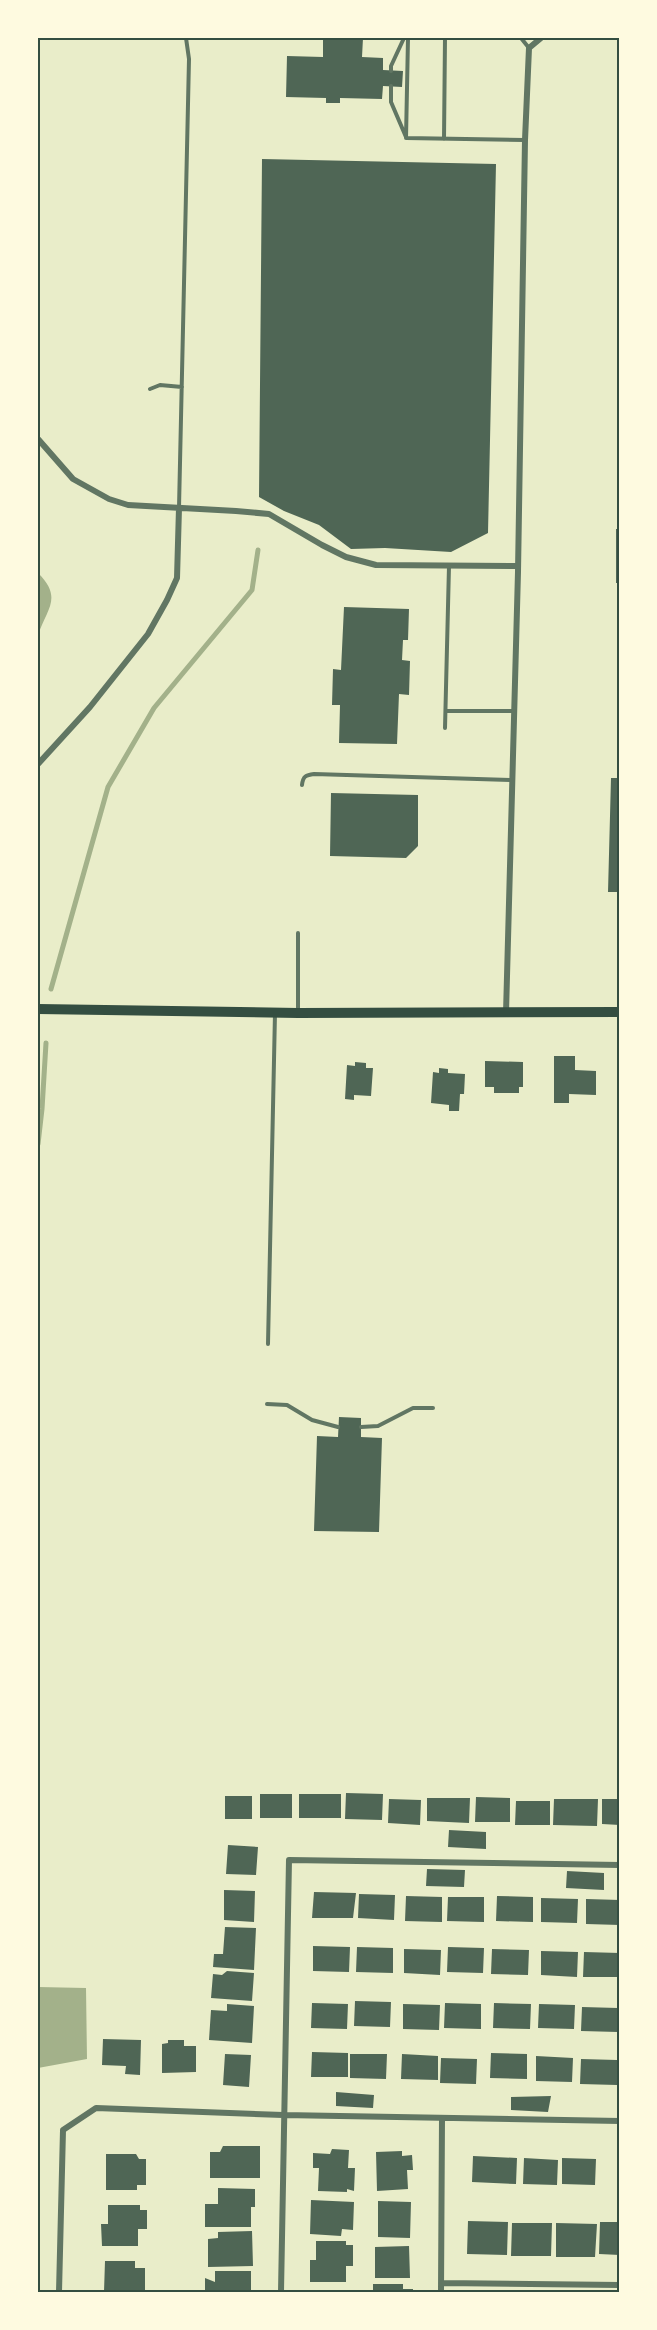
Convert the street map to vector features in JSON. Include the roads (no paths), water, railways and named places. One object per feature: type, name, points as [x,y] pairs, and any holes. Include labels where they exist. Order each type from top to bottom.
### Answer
[{"type":"main road","points":[[38,1010],[298,1013],[620,1012]]},
{"type":"street","points":[[506,1013],[518,566],[525,140],[529,48],[542,38]]},
{"type":"street","points":[[38,439],[73,479],[109,499],[128,505],[269,514],[346,557],[376,565],[518,566]]},
{"type":"street","points":[[38,764],[90,707],[148,634],[167,600],[177,578],[180,508]]},
{"type":"street","points":[[281,2292],[289,1860],[620,1865]]},
{"type":"street","points":[[59,2292],[63,2130],[96,2108],[283,2115],[620,2121]]},
{"type":"street","points":[[441,2292],[442,2118]]},
{"type":"street","points":[[441,2283],[620,2285]]},
{"type":"lane","points":[[180,508],[189,58],[186,38]]},
{"type":"lane","points":[[391,70],[406,38]]},
{"type":"lane","points":[[406,38],[406,138]]},
{"type":"lane","points":[[444,139],[445,38]]},
{"type":"lane","points":[[521,38],[529,48]]},
{"type":"lane","points":[[391,86],[391,102],[406,138]]},
{"type":"lane","points":[[406,138],[525,140]]},
{"type":"lane","points":[[150,389],[160,385],[182,387]]},
{"type":"lane","points":[[446,728],[449,566]]},
{"type":"lane","points":[[446,711],[513,711]]},
{"type":"lane","points":[[302,784],[303,778],[314,774],[511,780]]},
{"type":"lane","points":[[298,933],[298,1013]]},
{"type":"lane","points":[[268,1344],[275,1012]]},
{"type":"lane","points":[[267,1404],[287,1405],[312,1419],[338,1426]]},
{"type":"lane","points":[[361,1427],[378,1426],[413,1407],[433,1408]]},
{"type":"waterway","points":[[51,989],[108,787],[154,708],[252,590],[258,550]]},
{"type":"waterway","points":[[38,1144],[46,1043]]}]
